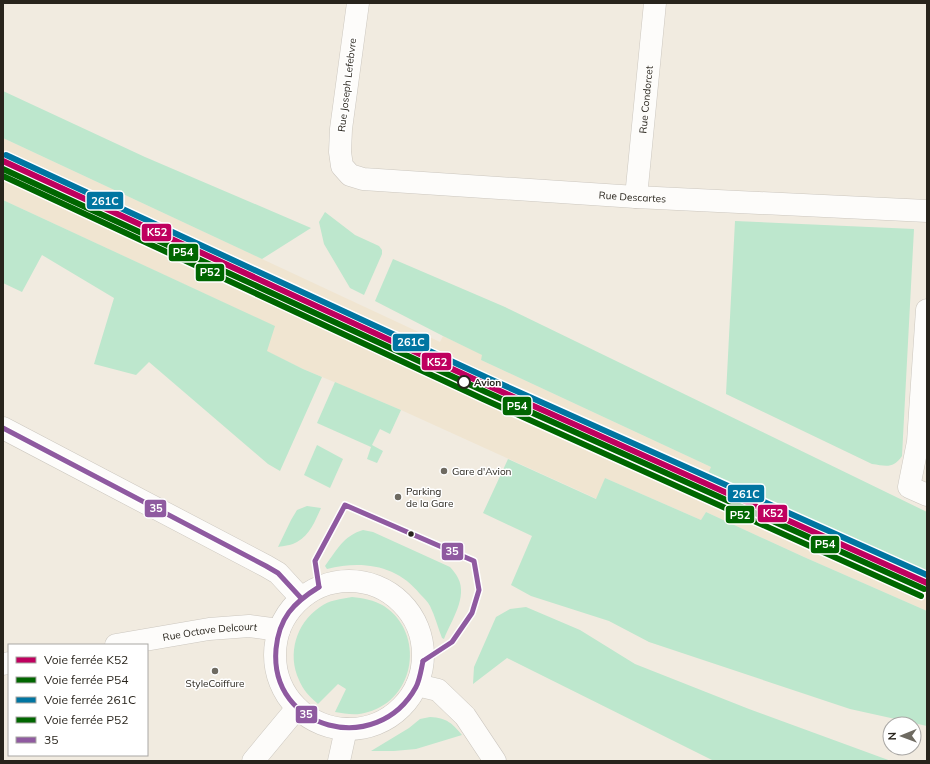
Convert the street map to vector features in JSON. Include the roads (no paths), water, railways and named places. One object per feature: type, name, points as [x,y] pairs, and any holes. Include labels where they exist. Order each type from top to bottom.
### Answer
[{"type":"street","name":"Rue Joseph Lefebvre","points":[[342,166],[340,152],[341,129],[358,3]]},
{"type":"street","name":"Rue Condorcet","points":[[636,197],[655,3]]},
{"type":"street","name":"Rue Descartes","points":[[342,166],[350,175],[363,179],[636,197],[927,211]]},
{"type":"street","points":[[918,491],[918,442],[927,310]]},
{"type":"street","points":[[3,428],[266,566],[278,573],[301,598]]},
{"type":"street","points":[[339,581],[362,582],[382,588],[400,601],[413,618],[421,639],[423,661],[416,685],[405,704],[388,718],[368,727],[346,729],[328,726],[311,719],[297,708],[284,692],[277,672],[275,651],[279,630],[288,613],[301,598],[319,587],[339,581]]},
{"type":"street","name":"Rue Octave Delcourt","points":[[122,644],[209,629],[249,626],[279,630]]},
{"type":"street","points":[[416,685],[438,690],[465,716],[495,761]]},
{"type":"street","points":[[253,761],[297,708]]},
{"type":"street","points":[[339,761],[346,729]]},
{"type":"rail line","name":"261C","points":[[6,155],[492,380],[927,575]]},
{"type":"rail line","name":"K52","points":[[3,161],[489,386],[927,583]]},
{"type":"rail line","name":"P54","points":[[3,169],[486,392],[924,589]]},
{"type":"rail line","name":"P52","points":[[3,176],[483,399],[921,596]]},
{"type":"place","name":"Avion","points":[[464,382]]},
{"type":"place","name":"Gare d'Avion","points":[[444,471]]},
{"type":"place","name":"Parking de la Gare","points":[[398,497]]},
{"type":"place","name":"StyleCoiffure","points":[[215,671]]}]
